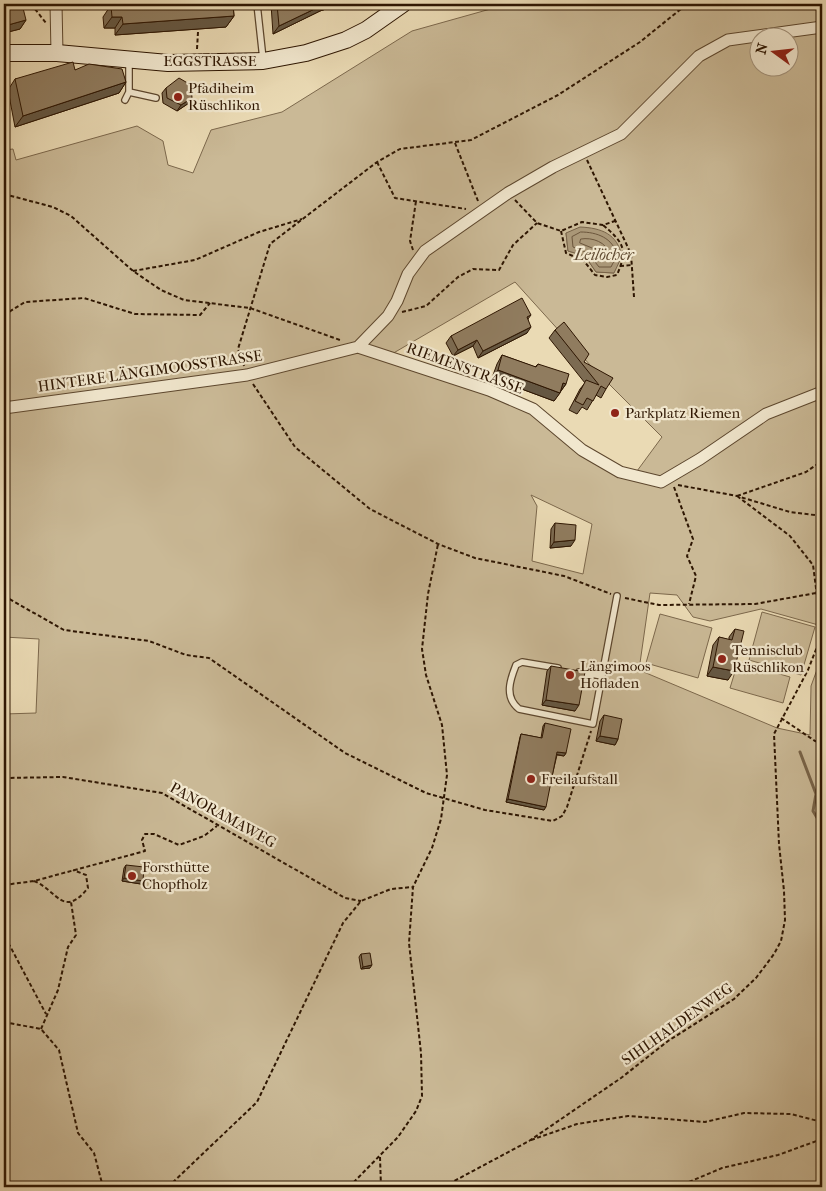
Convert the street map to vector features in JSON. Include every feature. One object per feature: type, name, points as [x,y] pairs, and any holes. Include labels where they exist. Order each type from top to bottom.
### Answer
[{"type":"main road","name":"EGGSTRASSE","points":[[4,53],[57,53],[196,64],[263,62],[306,53],[346,40],[366,30],[403,4]]},
{"type":"street","points":[[56,4],[57,53]]},
{"type":"street","points":[[358,347],[388,316],[416,262],[425,251],[508,193],[553,167],[584,154],[621,134],[699,56],[728,40],[822,27]]},
{"type":"street","name":"HINTERE LÄNGIMOOSSTRASSE","points":[[4,408],[247,375],[358,347]]},
{"type":"street","name":"RIEMENSTRASSE","points":[[358,347],[498,394],[533,409],[582,450],[620,472],[661,482],[700,459],[766,414],[822,392]]},
{"type":"lane","points":[[256,4],[263,62]]},
{"type":"lane","points":[[125,100],[129,92],[129,58]]},
{"type":"lane","points":[[129,92],[156,98]]},
{"type":"lane","points":[[567,670],[522,662],[516,665],[509,692],[512,703],[519,708],[593,724],[617,596]]},
{"type":"lane","points":[[576,671],[602,676]]},
{"type":"path","points":[[31,4],[44,23],[56,23]]},
{"type":"path","points":[[531,4],[570,4]]},
{"type":"path","points":[[687,4],[640,42],[558,96],[471,140],[400,149],[377,162],[270,244],[238,350],[247,375],[295,447],[370,509],[438,544],[475,558],[564,576],[617,596],[659,605],[755,604],[816,593],[822,595]]},
{"type":"path","points":[[196,64],[198,32]]},
{"type":"path","points":[[454,142],[482,211]]},
{"type":"path","points":[[584,154],[631,254],[634,297]]},
{"type":"path","points":[[377,162],[395,198],[482,211]]},
{"type":"path","points":[[508,193],[537,223],[561,231],[582,222],[603,225],[614,221]]},
{"type":"path","points":[[4,194],[53,207],[72,216],[133,271],[161,290],[184,300],[250,308],[358,347]]},
{"type":"path","points":[[416,201],[410,241],[416,262]]},
{"type":"path","points":[[133,271],[195,260],[259,232],[303,219]]},
{"type":"path","points":[[388,316],[426,306],[458,277],[474,269],[500,270],[513,245],[537,223]]},
{"type":"path","points":[[561,231],[566,253],[584,261],[595,275],[607,277],[617,275],[625,256],[620,240],[603,225]]},
{"type":"path","points":[[620,266],[632,265]]},
{"type":"path","points":[[4,315],[25,302],[84,298],[135,314],[173,316],[200,315],[210,303]]},
{"type":"path","points":[[737,496],[806,472],[822,461]]},
{"type":"path","points":[[689,604],[696,576],[687,556],[693,539],[674,484],[737,496],[790,512],[822,516]]},
{"type":"path","name":"SIHLHALDENWEG","points":[[443,1187],[529,1141],[621,1078],[668,1041],[734,999],[756,978],[782,941],[785,920],[774,734],[808,670],[822,634],[813,566],[790,536],[737,496]]},
{"type":"path","points":[[349,1187],[380,1157],[411,1120],[422,1096],[421,1053],[409,944],[412,887],[432,848],[445,799],[447,775],[442,725],[426,675],[422,649],[428,594],[438,544]]},
{"type":"path","points":[[816,593],[822,582]]},
{"type":"path","points":[[4,596],[64,630],[149,642],[186,655],[209,658],[345,753],[426,793],[485,810],[553,822],[562,816],[568,807],[593,724]]},
{"type":"path","points":[[781,718],[822,744]]},
{"type":"path","name":"PANORAMAWEG","points":[[4,778],[63,777],[162,793],[345,898],[361,901]]},
{"type":"path","points":[[4,885],[34,881],[145,851],[142,840],[146,834],[154,834],[179,845],[204,836],[217,826]]},
{"type":"path","points":[[34,881],[46,886],[52,895],[61,902],[71,902],[80,898],[88,888],[86,875],[73,870]]},
{"type":"path","points":[[168,1187],[257,1102],[343,923],[361,901],[391,889],[412,887]]},
{"type":"path","points":[[41,1028],[58,990],[68,947],[76,935],[71,902]]},
{"type":"path","points":[[4,938],[47,1016]]},
{"type":"path","points":[[4,1022],[41,1028],[59,1050],[78,1132],[94,1153],[103,1187]]},
{"type":"path","points":[[529,1141],[577,1124],[628,1116],[705,1122],[744,1113],[791,1114],[822,1122]]},
{"type":"path","points":[[677,1187],[722,1168],[778,1156],[822,1139]]},
{"type":"path","points":[[380,1157],[381,1187]]},
{"type":"shaded area","points":[[572,4],[822,4],[822,626],[761,609],[710,621],[693,617],[677,595],[650,593],[639,670],[777,728],[810,735],[811,686],[822,656],[822,1187],[4,1187],[4,714],[36,713],[39,639],[4,637],[4,150],[13,149],[16,160],[137,126],[163,141],[168,165],[193,173],[211,130],[282,112],[412,31],[494,8],[565,9]],"holes":[[[566,233],[614,273],[596,272],[585,256],[568,251]],[[515,282],[591,366],[662,437],[637,471],[623,469],[537,416],[484,394],[385,358]],[[531,495],[592,524],[583,574],[532,561],[537,506]]]},
{"type":"shaded area","points":[[762,612],[815,627],[801,675],[749,660]]},
{"type":"shaded area","points":[[660,614],[712,628],[698,678],[646,663]]},
{"type":"shaded area","points":[[738,662],[790,677],[783,703],[730,688]]},
{"type":"water","name":"Leilöcher","points":[[580,227],[602,231],[616,242],[622,256],[614,273],[596,272],[585,256],[568,251],[566,233]]},
{"type":"building","points":[[4,4],[22,4],[26,20],[8,25]]},
{"type":"building","points":[[120,4],[233,4],[234,16],[123,24],[122,17],[112,17],[111,6]]},
{"type":"building","points":[[277,4],[325,4],[279,26]]},
{"type":"building","points":[[73,62],[75,70],[89,64],[122,69],[126,82],[23,116],[15,79]]},
{"type":"building","name":"Pfadiheim Rüschlikon","points":[[179,78],[191,85],[192,98],[181,105],[167,98],[166,88]]},
{"type":"building","points":[[522,298],[531,315],[527,317],[531,327],[483,351],[477,340],[458,350],[451,336]]},
{"type":"building","points":[[564,322],[589,354],[584,362],[613,378],[606,389],[601,386],[593,401],[587,398],[583,405],[575,401],[586,380],[599,385],[555,330]]},
{"type":"building","points":[[502,355],[536,367],[538,364],[569,374],[566,384],[563,383],[560,393],[498,370]]},
{"type":"building","points":[[555,523],[576,525],[575,540],[554,542]]},
{"type":"building","name":"Tennisclub Rüschlikon","points":[[735,629],[744,631],[734,671],[713,667],[719,637],[732,640]]},
{"type":"building","points":[[551,666],[585,672],[579,705],[546,700]]},
{"type":"building","points":[[604,715],[622,719],[618,739],[600,736]]},
{"type":"building","name":"Freilaufstall","points":[[545,723],[571,729],[566,753],[557,752],[546,807],[508,799],[521,734],[542,738]]},
{"type":"building","name":"Forsthütte Chopfholz","points":[[126,865],[144,867],[143,881],[124,878]]},
{"type":"building","points":[[370,953],[372,965],[363,967],[361,954]]},
{"type":"waterway","points":[[800,752],[816,794],[813,811],[822,826]]},
{"type":"place","name":"Pfadiheim Rüschlikon","points":[[178,97]]},
{"type":"place","name":"Parkplatz Riemen","points":[[615,413]]},
{"type":"place","name":"Tennisclub Rüschlikon","points":[[722,659]]},
{"type":"place","name":"Längimoos Hofladen","points":[[570,675]]},
{"type":"place","name":"Freilaufstall","points":[[531,779]]},
{"type":"place","name":"Forsthütte Chopfholz","points":[[132,876]]}]
